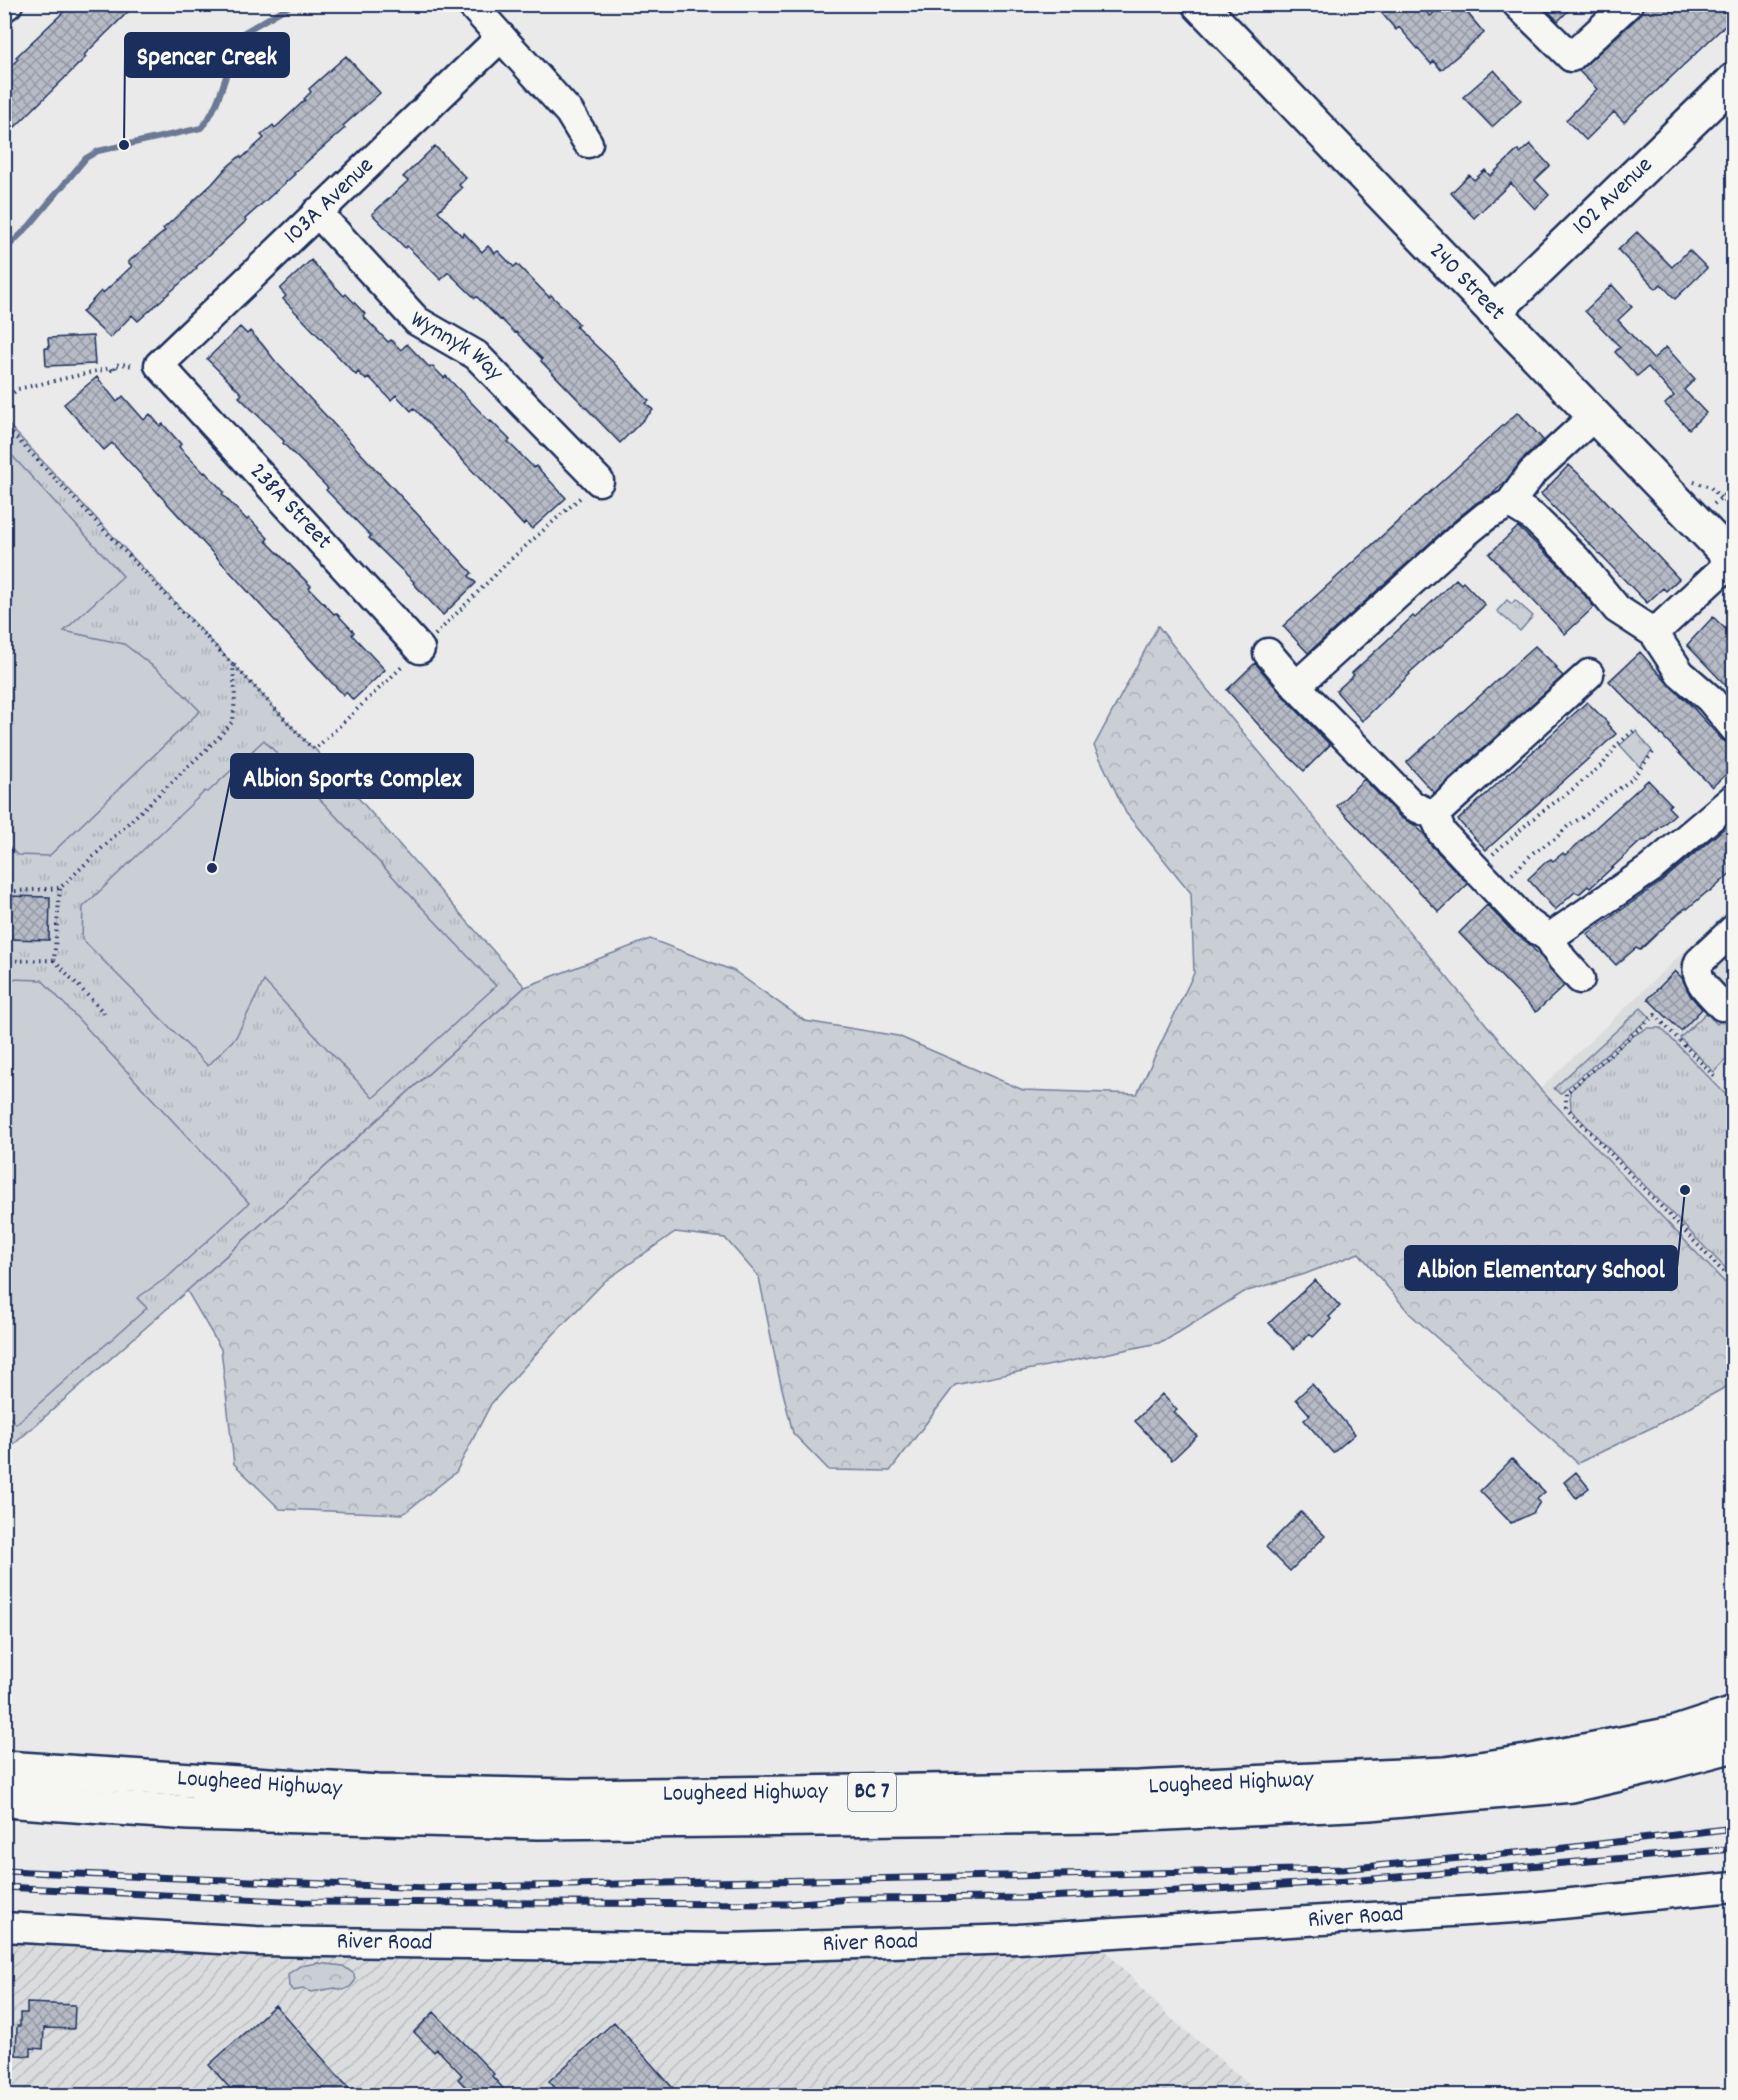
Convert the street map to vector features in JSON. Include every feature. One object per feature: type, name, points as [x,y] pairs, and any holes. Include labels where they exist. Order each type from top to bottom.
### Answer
[{"type":"main road","name":"240 Street","points":[[1199,4],[1733,560]]},
{"type":"main road","name":"102 Avenue","points":[[1494,312],[1734,80]]},
{"type":"main road","name":"Lougheed Highway","points":[[4,1768],[378,1792],[572,1796],[1139,1788],[1445,1773],[1527,1762],[1673,1734],[1734,1714]]},
{"type":"main road","name":"Lougheed Highway","points":[[4,1800],[189,1813],[539,1822],[1107,1816],[1370,1803],[1572,1785],[1651,1767],[1734,1744]]},
{"type":"street","points":[[471,4],[569,112],[588,144]]},
{"type":"street","points":[[1517,4],[1571,57],[1628,4]]},
{"type":"street","name":"103A Avenue","points":[[146,365],[317,212],[501,37]]},
{"type":"street","name":"Wynnyk Way","points":[[317,212],[417,321],[476,355],[599,481]]},
{"type":"street","name":"238A Street","points":[[146,365],[420,649]]},
{"type":"street","points":[[1296,686],[1464,534],[1486,516],[1510,503],[1532,473],[1594,416]]},
{"type":"street","points":[[1510,503],[1533,517],[1576,560],[1617,609],[1654,633],[1680,673],[1710,699],[1734,728]]},
{"type":"street","points":[[1654,633],[1733,560]]},
{"type":"street","points":[[1268,653],[1296,686],[1413,806],[1434,815],[1442,833],[1525,921],[1550,938],[1562,959],[1580,979]]},
{"type":"street","points":[[1434,815],[1589,674]]},
{"type":"street","points":[[1550,938],[1650,869],[1734,798]]},
{"type":"street","points":[[1722,1006],[1699,979],[1696,969],[1699,962],[1734,929]]},
{"type":"street","name":"River Road","points":[[4,1928],[256,1941],[728,1948],[1018,1940],[1531,1907],[1734,1887]]},
{"type":"path","points":[[4,400],[18,389],[111,368],[112,370],[116,369],[115,365],[146,365]]},
{"type":"path","points":[[4,425],[309,745],[315,748],[394,674]]},
{"type":"path","points":[[1710,487],[1734,511]]},
{"type":"path","points":[[445,625],[510,560],[571,506]]},
{"type":"path","points":[[4,892],[60,888],[216,740],[232,721],[235,697],[233,665]]},
{"type":"path","points":[[1491,855],[1604,763],[1617,745],[1636,728]]},
{"type":"path","points":[[1511,876],[1534,852],[1555,839],[1569,825],[1586,816],[1603,800],[1631,780],[1655,750]]},
{"type":"path","points":[[54,960],[60,888]]},
{"type":"path","points":[[4,961],[54,960],[106,1015]]},
{"type":"path","points":[[1714,1076],[1655,1015],[1566,1093],[1566,1107],[1734,1283]]},
{"type":"shaded area","points":[[1733,905],[1733,1290],[1540,1089]]},
{"type":"shaded area","points":[[4,1928],[256,1941],[1091,1935],[1166,2014],[1262,2095],[5,2095]]},
{"type":"green space","points":[[4,420],[315,749],[525,987],[5,1452]]},
{"type":"green space","points":[[5,448],[123,576],[64,631],[124,644],[168,678],[200,711],[49,856],[17,855],[5,842]]},
{"type":"green space","points":[[1507,600],[1512,604],[1515,600],[1533,616],[1520,631],[1497,611]]},
{"type":"green space","points":[[1158,626],[1206,688],[1540,1089],[1733,1291],[1733,1383],[1655,1426],[1578,1463],[1410,1314],[1359,1253],[1305,1274],[1244,1292],[1163,1342],[955,1385],[890,1471],[829,1470],[793,1433],[759,1277],[725,1238],[675,1232],[605,1281],[550,1338],[491,1404],[456,1472],[403,1514],[280,1509],[234,1464],[221,1349],[187,1291],[525,987],[650,939],[734,971],[805,1021],[898,1036],[1023,1090],[1137,1094],[1194,973],[1191,893],[1126,813],[1094,746]]},
{"type":"green space","points":[[1636,731],[1652,751],[1640,767],[1620,745]]},
{"type":"green space","points":[[264,740],[496,986],[373,1098],[264,981],[236,1037],[208,1066],[82,939],[83,907],[205,791],[208,792]]},
{"type":"green space","points":[[9,979],[42,980],[249,1203],[169,1276],[137,1298],[147,1308],[16,1424],[4,1412],[4,984]]},
{"type":"green space","points":[[1641,1008],[1650,1017],[1560,1094],[1554,1088]]},
{"type":"green space","points":[[1706,1013],[1717,1024],[1723,1019],[1733,1030],[1733,1052],[1714,1072],[1680,1038]]},
{"type":"green space","points":[[1647,1028],[1661,1028],[1733,1102],[1733,1276],[1571,1110],[1570,1091],[1631,1037]]},
{"type":"green space","points":[[318,1963],[343,1966],[354,1974],[355,1981],[343,1990],[335,1988],[311,1992],[303,1989],[293,1991],[289,1986],[288,1974],[300,1966]]},
{"type":"building","points":[[72,4],[136,4],[15,127],[4,118],[4,73],[18,59],[16,57]]},
{"type":"building","points":[[1374,4],[1420,4],[1430,16],[1444,4],[1448,4],[1454,11],[1461,5],[1484,33],[1441,70],[1434,61],[1431,64],[1399,27],[1396,30]]},
{"type":"building","points":[[1541,4],[1575,4],[1558,21]]},
{"type":"building","points":[[1644,4],[1666,4],[1675,13],[1684,4],[1734,4],[1734,17],[1624,122],[1614,112],[1586,140],[1566,120],[1597,89],[1579,71],[1639,16]]},
{"type":"building","points":[[346,56],[380,93],[343,126],[345,128],[294,173],[197,268],[138,321],[132,315],[110,338],[82,312],[101,291],[103,293],[132,266],[128,262],[165,231],[163,229],[226,168],[240,156],[242,158],[264,138],[261,135],[273,125],[275,128],[305,100],[311,92],[309,89]]},
{"type":"building","points":[[1494,70],[1521,100],[1492,127],[1463,97]]},
{"type":"building","points":[[1530,144],[1550,166],[1535,180],[1549,195],[1535,209],[1511,183],[1474,218],[1451,193],[1469,175],[1474,180],[1485,170],[1490,176],[1518,150],[1520,153]]},
{"type":"building","points":[[435,146],[466,178],[459,185],[462,188],[438,211],[462,236],[464,233],[482,252],[488,246],[495,253],[498,251],[514,267],[517,264],[549,297],[551,295],[564,308],[579,324],[576,327],[649,401],[646,403],[653,410],[620,443],[516,332],[448,272],[441,280],[372,214],[408,181],[403,177]]},
{"type":"building","points":[[1637,232],[1672,267],[1689,250],[1707,268],[1675,299],[1661,284],[1656,289],[1618,250]]},
{"type":"building","points":[[311,260],[344,296],[346,294],[365,314],[363,316],[388,342],[391,340],[401,350],[407,344],[430,368],[432,366],[444,378],[446,376],[510,440],[508,442],[534,468],[536,466],[566,498],[532,529],[526,522],[523,525],[414,408],[411,411],[396,395],[391,400],[369,377],[366,380],[358,372],[356,375],[283,299],[286,296],[280,289]]},
{"type":"building","points":[[1612,285],[1632,307],[1618,320],[1653,359],[1666,347],[1695,379],[1684,390],[1706,413],[1689,429],[1665,404],[1674,396],[1648,367],[1637,376],[1615,352],[1620,347],[1585,311]]},
{"type":"building","points":[[240,327],[247,334],[250,331],[472,573],[469,576],[476,583],[443,615],[414,582],[369,538],[371,536],[326,490],[328,488],[239,397],[242,394],[207,359]]},
{"type":"building","points":[[93,336],[95,364],[46,366],[45,348],[49,348],[48,338]]},
{"type":"building","points":[[97,377],[117,402],[123,396],[144,420],[150,414],[160,426],[163,424],[181,444],[179,447],[224,492],[222,494],[247,520],[249,518],[268,538],[266,541],[311,586],[309,588],[334,614],[336,613],[354,632],[352,635],[385,670],[353,700],[346,692],[344,695],[331,682],[112,443],[104,450],[64,404]]},
{"type":"building","points":[[1518,412],[1543,440],[1492,494],[1476,503],[1453,522],[1308,653],[1283,626]]},
{"type":"building","points":[[1569,465],[1592,486],[1679,579],[1666,591],[1663,588],[1647,603],[1541,494]]},
{"type":"building","points":[[1518,527],[1566,572],[1594,607],[1565,634],[1489,554]]},
{"type":"building","points":[[1456,579],[1461,584],[1463,582],[1485,605],[1409,673],[1362,721],[1336,691],[1413,616],[1415,618]]},
{"type":"building","points":[[1713,617],[1734,637],[1734,694],[1687,645]]},
{"type":"building","points":[[1535,646],[1563,676],[1434,793],[1407,762]]},
{"type":"building","points":[[1640,652],[1721,739],[1734,748],[1734,767],[1712,787],[1609,681]]},
{"type":"building","points":[[1255,663],[1330,745],[1304,771],[1227,690]]},
{"type":"building","points":[[1587,702],[1616,734],[1486,850],[1458,820]]},
{"type":"building","points":[[1364,779],[1401,818],[1415,825],[1425,835],[1430,844],[1468,884],[1439,912],[1337,806]]},
{"type":"building","points":[[1648,780],[1671,804],[1668,807],[1675,814],[1646,840],[1641,841],[1590,888],[1588,886],[1579,894],[1575,892],[1555,910],[1528,879],[1547,861],[1551,859],[1553,861],[1563,853],[1565,855]]},
{"type":"building","points":[[1734,820],[1734,870],[1710,892],[1679,913],[1640,950],[1636,948],[1616,965],[1587,934],[1661,882]]},
{"type":"building","points":[[7,896],[50,897],[49,940],[6,939]]},
{"type":"building","points":[[1487,905],[1513,932],[1528,943],[1564,986],[1536,1012],[1459,933]]},
{"type":"building","points":[[1675,971],[1702,1009],[1681,1031],[1648,999]]},
{"type":"building","points":[[1315,1280],[1340,1306],[1313,1337],[1310,1334],[1294,1349],[1269,1323]]},
{"type":"building","points":[[1312,1384],[1355,1434],[1333,1453],[1304,1420],[1310,1415],[1296,1399]]},
{"type":"building","points":[[1162,1394],[1177,1410],[1174,1412],[1197,1436],[1172,1460],[1135,1421]]},
{"type":"building","points":[[1512,1459],[1545,1492],[1537,1499],[1540,1502],[1533,1513],[1511,1523],[1480,1491]]},
{"type":"building","points":[[1576,1472],[1589,1488],[1576,1498],[1564,1482]]},
{"type":"building","points":[[1301,1512],[1325,1536],[1290,1571],[1266,1547]]},
{"type":"building","points":[[27,2003],[75,2005],[74,2029],[44,2028],[43,2049],[31,2048],[31,2056],[16,2055],[17,2026],[20,2026],[20,2013],[27,2013]]},
{"type":"building","points":[[275,2005],[356,2096],[237,2096],[209,2065]]},
{"type":"building","points":[[434,2012],[494,2074],[492,2076],[510,2096],[474,2096],[458,2079],[462,2075],[437,2049],[434,2052],[414,2032]]},
{"type":"building","points":[[614,2022],[680,2096],[562,2096],[549,2081]]},
{"type":"waterway","points":[[4,251],[30,225],[86,158],[98,151],[201,128],[214,109],[241,34],[293,4]]},
{"type":"railway","points":[[4,1871],[427,1888],[1342,1869],[1557,1849],[1734,1828]]},
{"type":"railway","points":[[4,1887],[303,1902],[786,1904],[851,1899],[1022,1898],[1200,1890],[1348,1881],[1734,1849]]},
{"type":"place","name":"Spencer Creek","points":[[124,145]]},
{"type":"place","name":"Albion Sports Complex","points":[[212,868]]},
{"type":"place","name":"Albion Elementary School","points":[[1685,1190]]}]
